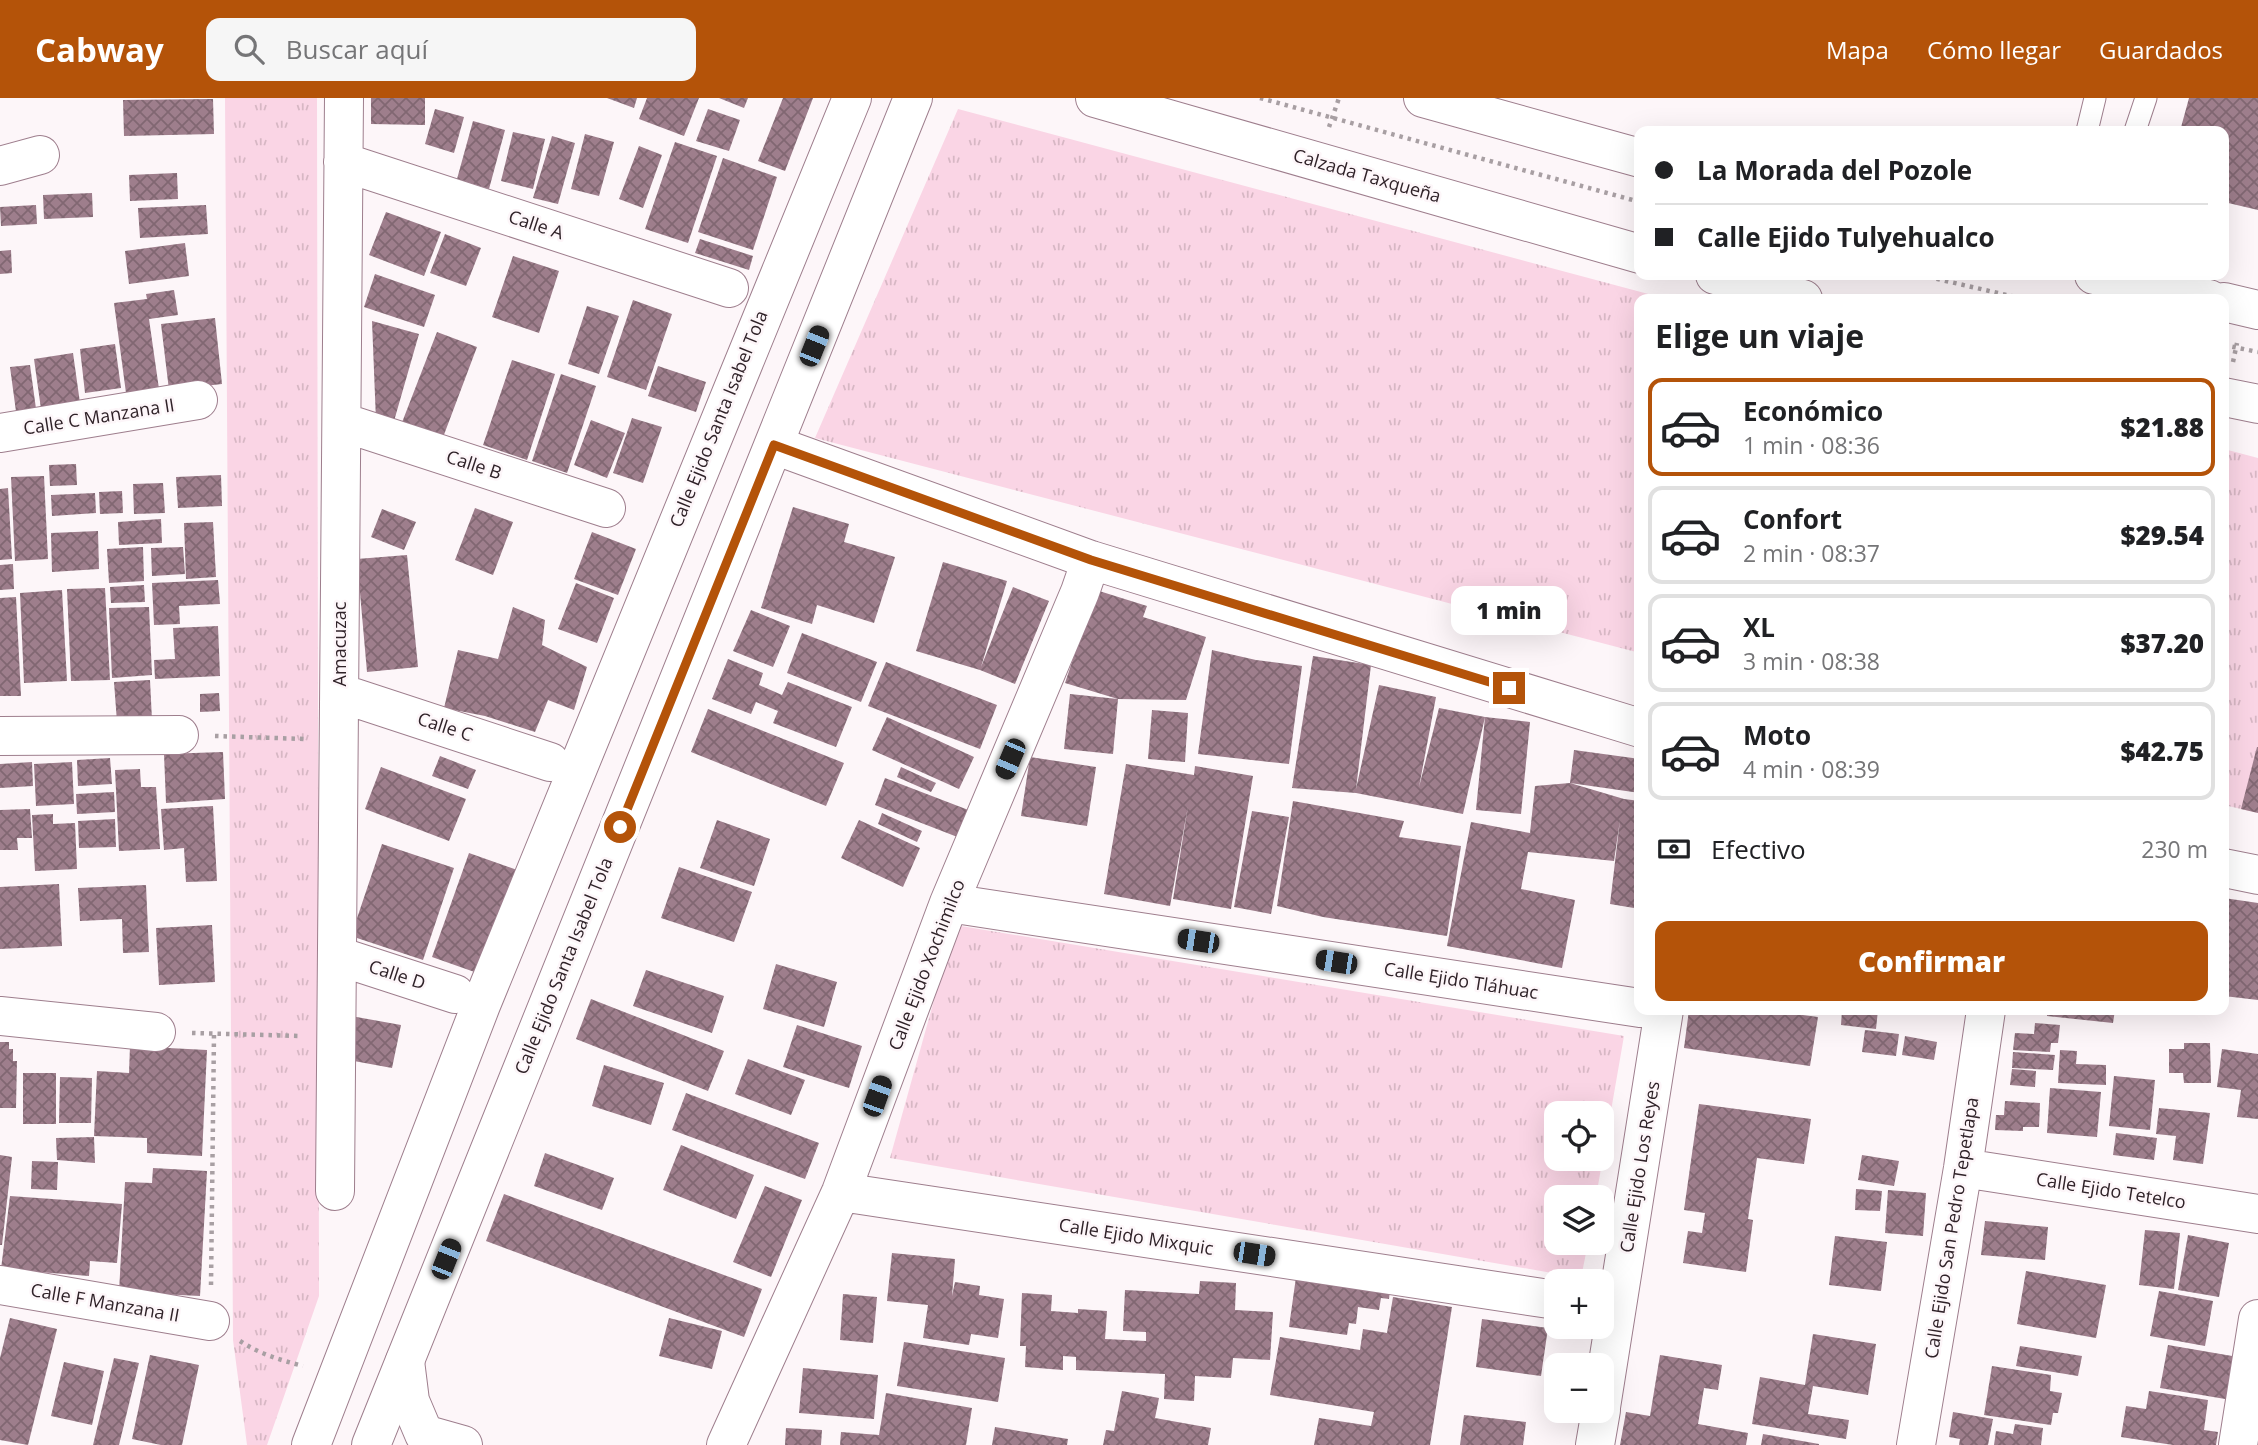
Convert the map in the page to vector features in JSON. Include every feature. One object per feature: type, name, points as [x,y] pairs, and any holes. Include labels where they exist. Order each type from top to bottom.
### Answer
[{"type":"street","name":"Amacuzac","points":[[335,1191],[344,98]]},
{"type":"street","name":"Calle Ejido Santa Isabel Tola","points":[[311,1445],[481,1005],[852,98]]},
{"type":"street","name":"Calle Ejido Santa Isabel Tola","points":[[371,1445],[913,98]]},
{"type":"street","name":"Calzada Taxqueña","points":[[1095,98],[1634,252]]},
{"type":"street","points":[[1423,98],[1634,156]]},
{"type":"street","points":[[0,166],[40,155]]},
{"type":"street","name":"Calle A","points":[[344,162],[729,288]]},
{"type":"street","points":[[1742,280],[1797,290]]},
{"type":"street","points":[[2116,280],[2182,294]]},
{"type":"street","name":"Calle C Manzana II","points":[[0,433],[198,400]]},
{"type":"street","name":"Calle B","points":[[342,422],[606,508]]},
{"type":"street","points":[[774,445],[1091,560],[1634,726]]},
{"type":"street","name":"Calle Ejido Xochimilco","points":[[726,1445],[842,1192],[949,903],[1091,560]]},
{"type":"street","name":"Calle C","points":[[340,693],[550,762]]},
{"type":"street","points":[[0,736],[179,736]]},
{"type":"street","points":[[2229,869],[2258,875]]},
{"type":"street","name":"Calle Ejido Tláhuac","points":[[949,903],[1634,1007]]},
{"type":"street","name":"Calle D","points":[[338,956],[455,994]]},
{"type":"street","name":"Calle Ejido Los Reyes","points":[[1614,1282],[1654,1015]]},
{"type":"street","name":"Calle Ejido San Pedro Tepetlapa","points":[[1916,1445],[1963,1167],[1985,1015]]},
{"type":"street","points":[[0,1016],[156,1032]]},
{"type":"street","name":"Calle Ejido Tetelco","points":[[1963,1167],[2258,1214]]},
{"type":"street","name":"Calle Ejido Mixquic","points":[[842,1192],[1544,1298]]},
{"type":"street","name":"Calle F Manzana II","points":[[0,1285],[211,1321]]},
{"type":"street","points":[[2238,1445],[2258,1319]]},
{"type":"street","points":[[405,1361],[410,1401],[424,1434],[463,1445]]},
{"type":"street","name":"Calle Ejido Los Reyes","points":[[1595,1445],[1599,1423]]},
{"type":"lane","points":[[2088,126],[2095,98]]},
{"type":"lane","points":[[2137,126],[2146,98]]},
{"type":"path","points":[[1260,98],[1634,200]]},
{"type":"path","points":[[1942,280],[2002,294]]},
{"type":"path","points":[[2234,305],[2236,399]]},
{"type":"path","points":[[2229,346],[2258,352]]},
{"type":"path","points":[[179,736],[340,740]]},
{"type":"path","points":[[156,1032],[338,1037]]},
{"type":"path","points":[[214,1034],[211,1321],[254,1350],[276,1360],[338,1375]]},
{"type":"green space","points":[[225,98],[317,98],[319,1296],[267,1445],[247,1445],[233,1340]]},
{"type":"green space","points":[[958,109],[1648,294],[1634,294],[1634,651],[815,438]]},
{"type":"green space","points":[[2229,450],[2258,458],[2258,813],[2229,806]]},
{"type":"green space","points":[[955,925],[1624,1036],[1613,1101],[1544,1101],[1544,1171],[1601,1171],[1598,1185],[1544,1185],[1544,1255],[1586,1255],[1583,1269],[1544,1269],[1544,1272],[890,1158]]},
{"type":"building","points":[[371,98],[425,98],[425,125],[371,124]]},
{"type":"building","points":[[607,98],[637,98],[634,108]]},
{"type":"building","points":[[647,98],[699,98],[684,136],[639,119]]},
{"type":"building","points":[[719,98],[748,98],[744,108]]},
{"type":"building","points":[[783,98],[813,98],[785,171],[758,161]]},
{"type":"building","points":[[2189,98],[2258,98],[2258,210],[2229,203],[2229,126],[2181,126]]},
{"type":"building","points":[[213,99],[214,134],[124,136],[123,100]]},
{"type":"building","points":[[435,109],[464,117],[454,153],[425,144]]},
{"type":"building","points":[[708,109],[740,120],[729,151],[696,141]]},
{"type":"building","points":[[473,121],[505,130],[489,189],[457,179]]},
{"type":"building","points":[[513,132],[545,139],[533,189],[501,181]]},
{"type":"building","points":[[585,134],[614,142],[599,196],[571,189]]},
{"type":"building","points":[[552,136],[575,143],[558,204],[533,198]]},
{"type":"building","points":[[675,142],[717,156],[688,243],[645,229]]},
{"type":"building","points":[[639,146],[662,155],[643,208],[619,199]]},
{"type":"building","points":[[723,158],[777,177],[753,250],[698,232]]},
{"type":"building","points":[[177,173],[178,199],[130,201],[129,175]]},
{"type":"building","points":[[92,193],[93,217],[44,219],[43,195]]},
{"type":"building","points":[[36,205],[37,224],[1,226],[0,207]]},
{"type":"building","points":[[206,205],[208,234],[140,238],[138,208]]},
{"type":"building","points":[[386,212],[441,232],[424,276],[369,255]]},
{"type":"building","points":[[445,234],[481,248],[466,286],[430,273]]},
{"type":"building","points":[[700,239],[753,256],[749,270],[695,253]]},
{"type":"building","points":[[185,243],[189,276],[129,284],[125,251]]},
{"type":"building","points":[[11,250],[12,273],[0,274],[0,251]]},
{"type":"building","points":[[513,256],[559,271],[539,333],[492,317]]},
{"type":"building","points":[[375,274],[435,295],[424,327],[364,307]]},
{"type":"building","points":[[174,290],[178,315],[149,319],[159,389],[126,393],[114,303],[147,299],[146,294]]},
{"type":"building","points":[[633,300],[672,314],[646,390],[607,377]]},
{"type":"building","points":[[587,306],[619,316],[599,374],[568,364]]},
{"type":"building","points":[[215,318],[222,384],[169,390],[161,324]]},
{"type":"building","points":[[372,321],[419,334],[394,421],[376,421]]},
{"type":"building","points":[[437,332],[477,347],[442,440],[401,425]]},
{"type":"building","points":[[115,344],[121,388],[85,393],[80,349]]},
{"type":"building","points":[[73,353],[80,403],[41,409],[34,359]]},
{"type":"building","points":[[512,360],[555,374],[527,460],[483,445]]},
{"type":"building","points":[[30,365],[37,416],[17,419],[10,367]]},
{"type":"building","points":[[658,366],[706,382],[696,412],[648,396]]},
{"type":"building","points":[[561,374],[596,386],[567,473],[532,461]]},
{"type":"building","points":[[632,418],[662,427],[643,483],[613,473]]},
{"type":"building","points":[[591,420],[625,433],[607,478],[574,465]]},
{"type":"building","points":[[76,464],[77,485],[50,486],[49,465]]},
{"type":"building","points":[[221,475],[222,506],[178,508],[176,477]]},
{"type":"building","points":[[44,476],[48,559],[15,561],[11,477]]},
{"type":"building","points":[[163,483],[165,513],[134,514],[133,484]]},
{"type":"building","points":[[8,488],[12,559],[0,560],[0,489]]},
{"type":"building","points":[[122,491],[123,513],[100,514],[99,492]]},
{"type":"building","points":[[95,493],[96,513],[52,516],[51,495]]},
{"type":"building","points":[[793,507],[849,524],[844,542],[895,557],[874,623],[817,605],[812,624],[761,608]]},
{"type":"building","points":[[475,508],[513,522],[493,575],[455,560]]},
{"type":"building","points":[[382,509],[416,522],[404,550],[371,537]]},
{"type":"building","points":[[161,519],[162,543],[119,545],[118,522]]},
{"type":"building","points":[[213,522],[216,577],[186,579],[184,523]]},
{"type":"building","points":[[98,531],[99,569],[52,572],[51,533]]},
{"type":"building","points":[[592,532],[636,549],[618,595],[574,579]]},
{"type":"building","points":[[143,547],[144,581],[109,583],[107,549]]},
{"type":"building","points":[[183,547],[185,574],[152,576],[151,548]]},
{"type":"building","points":[[407,555],[418,667],[367,672],[357,559]]},
{"type":"building","points":[[943,562],[1007,581],[981,667],[1013,587],[1049,601],[1015,684],[980,670],[916,651]]},
{"type":"building","points":[[13,564],[14,589],[0,590],[0,565]]},
{"type":"building","points":[[218,580],[220,604],[179,606],[180,624],[154,625],[152,583]]},
{"type":"building","points":[[576,583],[614,598],[597,643],[558,629]]},
{"type":"building","points":[[144,585],[145,602],[111,603],[110,587]]},
{"type":"building","points":[[105,588],[110,680],[71,681],[67,589]]},
{"type":"building","points":[[62,590],[67,681],[24,683],[20,593]]},
{"type":"building","points":[[1096,590],[1147,606],[1143,617],[1206,637],[1186,700],[1118,699],[1065,683]]},
{"type":"building","points":[[16,597],[21,696],[0,696],[0,598]]},
{"type":"building","points":[[149,607],[152,675],[112,678],[109,608]]},
{"type":"building","points":[[513,607],[545,620],[542,645],[587,667],[574,710],[548,700],[535,732],[485,716],[444,708],[458,650],[498,659]]},
{"type":"building","points":[[751,610],[790,626],[773,667],[733,651]]},
{"type":"building","points":[[218,626],[220,676],[155,679],[154,660],[175,659],[173,628]]},
{"type":"building","points":[[802,633],[877,662],[861,702],[787,673]]},
{"type":"building","points":[[1212,650],[1256,660],[1302,666],[1289,764],[1198,754]]},
{"type":"building","points":[[1313,656],[1371,665],[1356,789],[1379,685],[1436,697],[1419,787],[1439,708],[1485,717],[1463,814],[1356,793],[1292,788]]},
{"type":"building","points":[[728,659],[763,673],[759,685],[782,695],[788,682],[852,707],[836,747],[773,723],[778,711],[756,702],[751,714],[712,699]]},
{"type":"building","points":[[886,662],[997,705],[980,749],[868,706]]},
{"type":"building","points":[[150,680],[152,720],[117,722],[114,682]]},
{"type":"building","points":[[219,693],[220,711],[200,712],[200,694]]},
{"type":"building","points":[[1070,694],[1118,699],[1113,754],[1064,749]]},
{"type":"building","points":[[708,709],[844,763],[826,806],[691,752]]},
{"type":"building","points":[[1152,710],[1188,713],[1185,762],[1148,759]]},
{"type":"building","points":[[887,717],[974,757],[959,789],[872,750]]},
{"type":"building","points":[[1485,717],[1530,722],[1521,814],[1476,810]]},
{"type":"building","points":[[2258,747],[2258,813],[2241,809]]},
{"type":"building","points":[[1574,750],[1634,758],[1634,792],[1570,783]]},
{"type":"building","points":[[223,752],[225,799],[166,803],[164,754]]},
{"type":"building","points":[[440,756],[476,770],[468,789],[432,776]]},
{"type":"building","points":[[1030,757],[1096,767],[1087,826],[1021,816]]},
{"type":"building","points":[[110,758],[112,784],[78,786],[77,760]]},
{"type":"building","points":[[32,762],[33,786],[0,788],[0,764]]},
{"type":"building","points":[[72,762],[74,804],[36,806],[34,764]]},
{"type":"building","points":[[1126,764],[1194,775],[1195,766],[1253,776],[1231,909],[1173,899],[1188,806],[1170,906],[1104,894]]},
{"type":"building","points":[[381,767],[466,799],[449,841],[365,809]]},
{"type":"building","points":[[901,767],[936,783],[931,792],[897,777]]},
{"type":"building","points":[[140,769],[141,787],[156,787],[160,849],[119,851],[115,770]]},
{"type":"building","points":[[885,778],[971,811],[960,838],[875,805]]},
{"type":"building","points":[[1570,783],[1634,800],[1634,908],[1610,904],[1620,820],[1614,861],[1528,852],[1521,889],[1575,900],[1562,968],[1447,946],[1471,822],[1530,833],[1535,786]]},
{"type":"building","points":[[114,792],[115,812],[77,814],[76,794]]},
{"type":"building","points":[[1293,801],[1404,821],[1399,837],[1461,846],[1447,936],[1323,917],[1277,906]]},
{"type":"building","points":[[213,806],[217,881],[186,882],[184,848],[164,850],[161,809]]},
{"type":"building","points":[[30,809],[32,838],[17,838],[18,850],[0,850],[0,810]]},
{"type":"building","points":[[1252,811],[1289,817],[1271,914],[1234,907]]},
{"type":"building","points":[[882,813],[922,831],[917,842],[878,824]]},
{"type":"building","points":[[53,814],[53,824],[75,823],[77,869],[35,871],[32,815]]},
{"type":"building","points":[[115,819],[116,847],[79,848],[78,821]]},
{"type":"building","points":[[717,820],[770,839],[754,886],[700,868]]},
{"type":"building","points":[[859,820],[920,848],[903,887],[841,858]]},
{"type":"building","points":[[382,844],[454,868],[423,960],[351,936]]},
{"type":"building","points":[[469,853],[520,871],[483,975],[432,957]]},
{"type":"building","points":[[679,867],[752,892],[734,942],[661,918]]},
{"type":"building","points":[[59,884],[62,946],[0,949],[0,887]]},
{"type":"building","points":[[146,885],[149,952],[123,953],[122,919],[80,921],[78,888]]},
{"type":"building","points":[[2229,899],[2258,903],[2258,1000],[2229,997]]},
{"type":"building","points":[[212,925],[215,982],[159,985],[156,928]]},
{"type":"building","points":[[776,964],[837,982],[824,1027],[763,1009]]},
{"type":"building","points":[[646,970],[724,996],[712,1033],[633,1006]]},
{"type":"building","points":[[591,999],[724,1051],[708,1091],[576,1039]]},
{"type":"building","points":[[1688,1015],[1818,1017],[1810,1066],[1684,1048]]},
{"type":"building","points":[[1842,1015],[1877,1015],[1876,1029],[1841,1025]]},
{"type":"building","points":[[2047,1015],[2114,1015],[2113,1023]]},
{"type":"building","points":[[351,1016],[401,1025],[392,1068],[343,1059]]},
{"type":"building","points":[[2035,1023],[2060,1025],[2058,1043],[2051,1043],[2050,1052],[2013,1050],[2015,1033],[2034,1034]]},
{"type":"building","points":[[797,1025],[862,1046],[849,1088],[783,1067]]},
{"type":"building","points":[[1865,1030],[1899,1034],[1896,1056],[1862,1052]]},
{"type":"building","points":[[1905,1036],[1937,1042],[1934,1060],[1902,1055]]},
{"type":"building","points":[[0,1042],[9,1042],[9,1049],[13,1049],[13,1061],[17,1061],[16,1108],[0,1108]]},
{"type":"building","points":[[2184,1043],[2210,1043],[2211,1083],[2184,1083],[2183,1073],[2169,1073],[2169,1049],[2184,1049]]},
{"type":"building","points":[[130,1046],[207,1050],[202,1156],[147,1153],[147,1138],[94,1136],[97,1071],[129,1073]]},
{"type":"building","points":[[2222,1049],[2258,1054],[2258,1119],[2237,1117],[2241,1090],[2217,1087]]},
{"type":"building","points":[[2060,1050],[2077,1051],[2076,1064],[2106,1065],[2106,1085],[2058,1083]]},
{"type":"building","points":[[2013,1052],[2055,1055],[2053,1070],[2012,1068]]},
{"type":"building","points":[[748,1059],[805,1080],[791,1115],[735,1094]]},
{"type":"building","points":[[604,1065],[664,1083],[651,1125],[592,1106]]},
{"type":"building","points":[[2012,1069],[2036,1071],[2035,1087],[2010,1085]]},
{"type":"building","points":[[23,1073],[56,1073],[56,1124],[23,1124]]},
{"type":"building","points":[[2114,1076],[2155,1080],[2150,1130],[2109,1126]]},
{"type":"building","points":[[60,1077],[92,1078],[91,1123],[59,1123]]},
{"type":"building","points":[[2050,1088],[2101,1092],[2097,1137],[2047,1133]]},
{"type":"building","points":[[686,1093],[819,1143],[805,1179],[672,1130]]},
{"type":"building","points":[[2005,1101],[2040,1103],[2039,1127],[2023,1127],[2023,1131],[1995,1130],[1996,1115],[2004,1115]]},
{"type":"building","points":[[1699,1104],[1811,1119],[1804,1164],[1757,1158],[1748,1219],[1753,1220],[1746,1272],[1683,1263],[1688,1231],[1702,1233],[1705,1213],[1684,1210]]},
{"type":"building","points":[[2159,1108],[2210,1113],[2203,1164],[2173,1160],[2176,1136],[2156,1134]]},
{"type":"building","points":[[2116,1133],[2157,1138],[2154,1160],[2113,1155]]},
{"type":"building","points":[[94,1137],[95,1163],[57,1160],[56,1138]]},
{"type":"building","points":[[681,1145],[754,1175],[736,1219],[663,1190]]},
{"type":"building","points":[[545,1153],[614,1178],[602,1210],[534,1186]]},
{"type":"building","points":[[0,1155],[12,1157],[2,1245],[0,1245]]},
{"type":"building","points":[[1862,1155],[1899,1161],[1894,1186],[1858,1180]]},
{"type":"building","points":[[32,1161],[58,1162],[57,1190],[31,1189]]},
{"type":"building","points":[[153,1168],[207,1171],[200,1296],[119,1292],[125,1182],[152,1183]]},
{"type":"building","points":[[765,1186],[802,1200],[771,1277],[733,1262]]},
{"type":"building","points":[[1856,1189],[1882,1191],[1880,1211],[1855,1210]]},
{"type":"building","points":[[1888,1190],[1926,1193],[1923,1236],[1885,1233]]},
{"type":"building","points":[[504,1194],[762,1289],[744,1337],[486,1241]]},
{"type":"building","points":[[10,1196],[122,1204],[117,1263],[90,1261],[89,1276],[1,1269]]},
{"type":"building","points":[[1985,1221],[2048,1227],[2045,1260],[1981,1255]]},
{"type":"building","points":[[2145,1230],[2180,1233],[2174,1289],[2139,1285]]},
{"type":"building","points":[[2188,1235],[2229,1243],[2219,1297],[2178,1290]]},
{"type":"building","points":[[1835,1236],[1887,1242],[1881,1291],[1829,1285]]},
{"type":"building","points":[[892,1253],[955,1259],[952,1296],[955,1282],[980,1286],[979,1295],[1004,1299],[998,1338],[971,1334],[969,1345],[923,1338],[928,1305],[887,1301]]},
{"type":"building","points":[[2026,1271],[2106,1285],[2096,1338],[2017,1324]]},
{"type":"building","points":[[1296,1277],[1390,1290],[1389,1299],[1381,1298],[1379,1310],[1358,1307],[1356,1324],[1349,1323],[1347,1335],[1289,1327]]},
{"type":"building","points":[[1200,1281],[1236,1283],[1235,1310],[1273,1312],[1270,1360],[1233,1358],[1231,1378],[1195,1376],[1194,1401],[1164,1399],[1165,1374],[1076,1370],[1076,1357],[1063,1356],[1063,1370],[1025,1367],[1026,1346],[1020,1346],[1022,1293],[1052,1295],[1051,1311],[1107,1311],[1105,1339],[1146,1341],[1146,1332],[1123,1331],[1125,1290],[1199,1294]]},
{"type":"building","points":[[2159,1291],[2213,1301],[2205,1346],[2150,1336]]},
{"type":"building","points":[[843,1294],[877,1297],[873,1343],[840,1340]]},
{"type":"building","points":[[1393,1297],[1452,1307],[1430,1445],[1314,1445],[1319,1418],[1371,1426],[1374,1412],[1270,1395],[1280,1337],[1360,1350],[1363,1329],[1387,1333]]},
{"type":"building","points":[[10,1318],[57,1329],[28,1445],[0,1440],[0,1358]]},
{"type":"building","points":[[669,1318],[722,1331],[712,1369],[659,1356]]},
{"type":"building","points":[[1482,1319],[1544,1327],[1544,1339],[1546,1339],[1541,1376],[1476,1367]]},
{"type":"building","points":[[1813,1334],[1876,1344],[1868,1395],[1813,1386],[1808,1414],[1849,1420],[1846,1439],[1752,1424],[1760,1377],[1805,1385]]},
{"type":"building","points":[[904,1342],[1005,1358],[998,1402],[897,1386]]},
{"type":"building","points":[[2168,1345],[2238,1357],[2231,1400],[2160,1388]]},
{"type":"building","points":[[2020,1346],[2082,1356],[2078,1376],[2016,1366]]},
{"type":"building","points":[[150,1355],[199,1365],[182,1445],[161,1445],[132,1439]]},
{"type":"building","points":[[1660,1355],[1722,1365],[1718,1390],[1704,1388],[1698,1424],[1748,1433],[1746,1445],[1620,1445],[1626,1412],[1650,1416]]},
{"type":"building","points":[[114,1358],[139,1363],[119,1445],[93,1445]]},
{"type":"building","points":[[64,1362],[104,1371],[92,1425],[51,1416]]},
{"type":"building","points":[[1992,1366],[2051,1375],[2050,1391],[2062,1393],[2058,1413],[2053,1413],[2051,1425],[1984,1415]]},
{"type":"building","points":[[803,1368],[878,1375],[874,1419],[799,1413]]},
{"type":"building","points":[[1122,1391],[1159,1398],[1155,1418],[1211,1428],[1208,1445],[1103,1445],[1106,1430],[1114,1431]]},
{"type":"building","points":[[2149,1391],[2208,1400],[2204,1430],[2218,1432],[2216,1445],[2173,1445],[2121,1437],[2126,1406],[2146,1409]]},
{"type":"building","points":[[886,1393],[972,1408],[966,1445],[840,1445],[841,1432],[879,1435]]},
{"type":"building","points":[[1953,1412],[1993,1419],[1988,1445],[1959,1445],[1960,1439],[1949,1437]]},
{"type":"building","points":[[1464,1415],[1526,1422],[1523,1445],[1460,1445]]},
{"type":"building","points":[[2015,1424],[2043,1428],[2041,1445],[1994,1445],[1996,1431],[2013,1434]]},
{"type":"building","points":[[995,1427],[1068,1439],[1067,1445],[992,1445]]},
{"type":"building","points":[[786,1428],[822,1430],[821,1445],[785,1445]]},
{"type":"building","points":[[1763,1434],[1819,1444],[1819,1445],[1761,1445]]},
{"type":"route","points":[[620,827],[774,445],[1091,560],[1509,688]]}]
